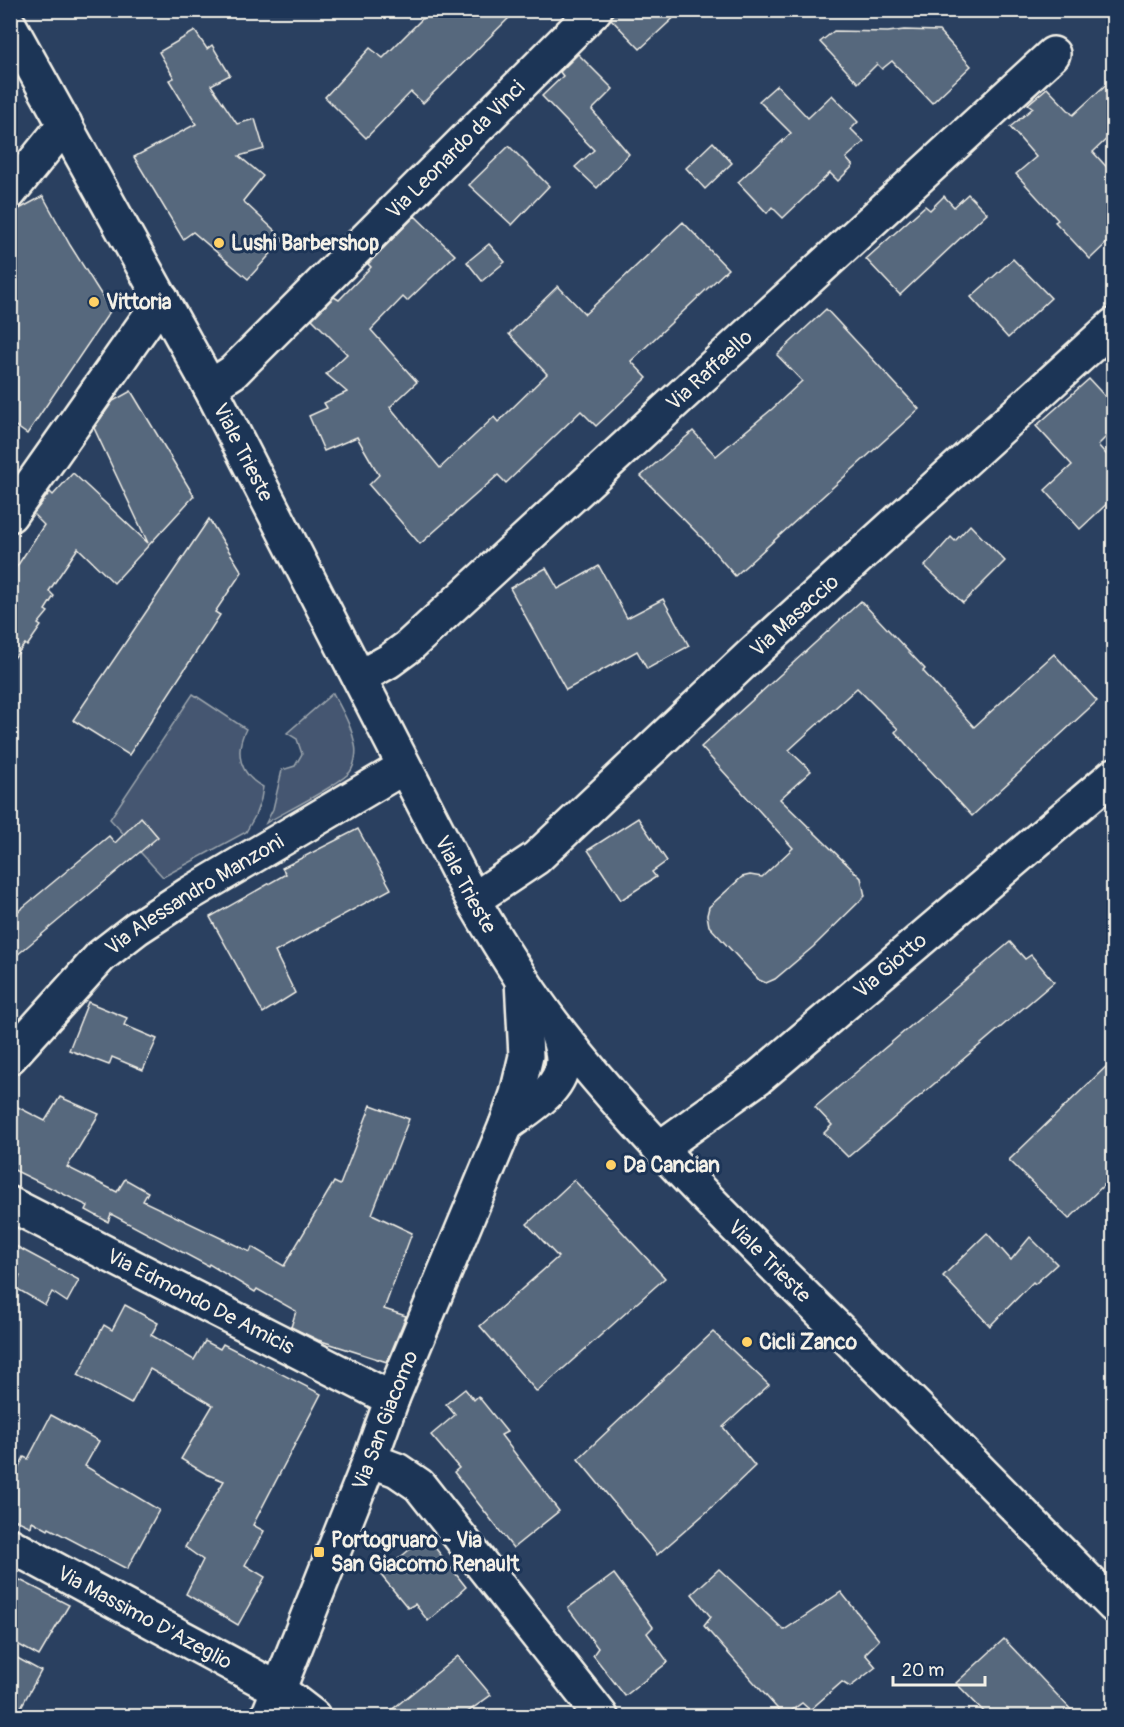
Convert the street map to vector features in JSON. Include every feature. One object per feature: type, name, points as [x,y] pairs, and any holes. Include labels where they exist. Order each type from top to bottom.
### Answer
[{"type":"street","name":"Via Leonardo da Vinci","points":[[210,387],[233,372],[595,10]]},
{"type":"street","name":"Viale Trieste","points":[[10,26],[210,387],[473,900],[522,980],[554,1025],[624,1109],[660,1148],[788,1280],[1113,1606]]},
{"type":"street","name":"Via Raffaello","points":[[360,677],[389,661],[408,647],[1053,54]]},
{"type":"street","points":[[10,192],[65,124]]},
{"type":"street","points":[[10,514],[162,298]]},
{"type":"street","name":"Via Masaccio","points":[[473,900],[536,858],[752,654],[1113,325]]},
{"type":"street","name":"Via Alessandro Manzoni","points":[[10,1057],[101,956],[137,928],[189,894],[404,767]]},
{"type":"street","name":"Via Giotto","points":[[660,1148],[759,1077],[1113,775]]},
{"type":"street","name":"Via San Giacomo","points":[[273,1703],[392,1399],[517,1094],[526,1056],[522,980]]},
{"type":"street","points":[[552,1089],[562,1070],[563,1056],[554,1025]]},
{"type":"street","name":"Via San Giacomo","points":[[526,1056],[536,1039],[554,1025]]},
{"type":"street","points":[[552,1089],[574,1088],[624,1109]]},
{"type":"street","name":"Via San Giacomo","points":[[506,1125],[552,1089]]},
{"type":"street","name":"Via Edmondo De Amicis","points":[[10,1204],[392,1399]]},
{"type":"street","points":[[370,1460],[397,1470],[419,1485],[601,1716]]},
{"type":"street","name":"Via Massimo D'Azeglio","points":[[10,1545],[273,1703],[313,1716]]},
{"type":"shaded area","points":[[333,693],[354,738],[356,755],[352,769],[335,784],[266,823],[273,809],[282,770],[295,766],[302,754],[297,739],[287,733]]},
{"type":"shaded area","points":[[193,694],[246,729],[240,746],[241,762],[249,776],[263,787],[255,816],[246,832],[163,877],[110,819]]},
{"type":"building","points":[[431,10],[517,10],[423,103],[411,92],[366,138],[325,97],[370,48],[383,58]]},
{"type":"building","points":[[613,10],[682,10],[640,49],[611,19]]},
{"type":"building","points":[[195,31],[207,49],[212,45],[230,75],[211,85],[237,124],[255,119],[264,149],[239,156],[263,176],[243,201],[284,239],[248,279],[193,232],[183,239],[134,157],[196,124],[169,80],[174,78],[159,52]]},
{"type":"building","points":[[834,31],[939,31],[971,66],[932,103],[892,61],[882,69],[877,64],[858,83],[820,42]]},
{"type":"building","points":[[578,54],[613,89],[592,110],[629,154],[597,188],[575,167],[594,150],[542,96],[563,76],[560,72]]},
{"type":"building","points":[[1113,78],[1113,133],[1093,152],[1113,174],[1113,237],[1090,259],[1055,222],[1058,220],[1016,174],[1036,157],[1010,127],[1033,108],[1028,104],[1047,88],[1073,115]]},
{"type":"building","points":[[777,85],[808,118],[832,95],[858,122],[851,129],[864,142],[846,158],[853,166],[838,181],[830,173],[783,218],[772,207],[767,213],[738,182],[791,133],[759,101]]},
{"type":"building","points":[[713,142],[732,163],[705,189],[686,168]]},
{"type":"building","points":[[509,146],[549,186],[512,225],[469,185]]},
{"type":"building","points":[[968,194],[987,213],[900,295],[866,259],[925,206],[930,210],[944,196],[954,207]]},
{"type":"building","points":[[43,196],[70,245],[111,310],[27,434],[10,422],[10,214]]},
{"type":"building","points":[[415,216],[455,255],[407,301],[403,297],[371,330],[417,382],[390,407],[440,468],[494,417],[498,422],[547,374],[509,334],[558,286],[585,314],[683,222],[728,269],[631,361],[647,378],[596,426],[581,411],[506,483],[498,475],[420,544],[369,485],[379,475],[357,437],[324,451],[309,416],[327,408],[324,403],[347,392],[326,374],[347,354],[312,319],[334,297],[339,300],[371,267],[368,264]]},
{"type":"building","points":[[489,244],[505,262],[482,281],[467,262]]},
{"type":"building","points":[[1013,259],[1051,298],[1008,338],[971,297]]},
{"type":"building","points":[[826,309],[919,409],[735,576],[704,540],[641,476],[693,431],[716,456],[772,409],[802,381],[777,355]]},
{"type":"building","points":[[1089,379],[1113,405],[1113,430],[1098,445],[1113,462],[1113,498],[1080,529],[1045,490],[1072,465],[1036,426]]},
{"type":"building","points":[[131,391],[194,496],[114,583],[78,548],[49,591],[54,596],[45,610],[48,612],[38,624],[41,626],[27,646],[25,644],[10,663],[10,577],[44,525],[33,514],[50,492],[53,495],[73,473],[148,543],[94,428],[113,401]]},
{"type":"building","points":[[209,519],[242,572],[215,612],[220,615],[129,755],[73,720]]},
{"type":"building","points":[[970,525],[1005,561],[963,603],[925,566],[951,537],[955,541]]},
{"type":"building","points":[[599,566],[627,618],[663,599],[689,646],[647,669],[637,651],[566,690],[510,588],[546,568],[558,589]]},
{"type":"building","points":[[861,601],[925,669],[923,671],[974,727],[1054,654],[1097,701],[972,816],[895,732],[898,729],[857,688],[789,750],[811,771],[780,799],[861,878],[865,896],[813,947],[775,979],[766,983],[759,980],[709,926],[707,915],[709,907],[742,877],[750,875],[762,877],[793,848],[701,747]]},
{"type":"building","points":[[141,817],[158,837],[10,961],[10,918],[109,836],[115,843]]},
{"type":"building","points":[[638,818],[667,861],[652,872],[656,877],[621,900],[588,850]]},
{"type":"building","points":[[358,829],[391,889],[275,952],[295,993],[263,1013],[210,917],[286,874],[282,868]]},
{"type":"building","points":[[1010,942],[1025,959],[1031,955],[1054,982],[848,1157],[824,1133],[832,1125],[815,1107]]},
{"type":"building","points":[[88,1002],[127,1018],[124,1025],[157,1039],[143,1070],[112,1057],[109,1065],[69,1050]]},
{"type":"building","points":[[1113,1060],[1113,1176],[1069,1219],[1009,1160]]},
{"type":"building","points":[[60,1097],[99,1114],[67,1167],[117,1192],[125,1179],[148,1192],[143,1201],[250,1252],[252,1247],[284,1266],[334,1182],[340,1185],[371,1105],[409,1119],[372,1214],[412,1233],[384,1309],[406,1316],[387,1362],[318,1340],[291,1327],[296,1311],[257,1289],[255,1292],[209,1264],[208,1266],[111,1214],[108,1222],[86,1210],[88,1206],[10,1168],[10,1103],[45,1121]]},
{"type":"building","points":[[574,1180],[665,1278],[537,1392],[480,1326],[558,1257],[527,1224]]},
{"type":"building","points":[[987,1233],[1011,1260],[1030,1237],[1057,1264],[1035,1284],[1033,1282],[990,1326],[943,1276]]},
{"type":"building","points":[[10,1243],[79,1280],[67,1302],[52,1292],[45,1305],[14,1287],[20,1276],[10,1270]]},
{"type":"building","points":[[125,1305],[158,1323],[151,1335],[194,1360],[205,1341],[220,1349],[223,1344],[321,1394],[253,1525],[264,1531],[245,1565],[265,1577],[238,1625],[186,1594],[203,1560],[185,1547],[224,1481],[206,1474],[181,1459],[213,1405],[150,1369],[131,1404],[78,1375],[104,1325],[112,1330]]},
{"type":"building","points":[[713,1332],[769,1385],[723,1427],[755,1466],[657,1555],[578,1459]]},
{"type":"building","points":[[465,1389],[474,1400],[478,1396],[507,1432],[501,1435],[559,1511],[513,1548],[454,1472],[459,1468],[431,1435],[455,1415],[446,1404]]},
{"type":"building","points":[[51,1415],[99,1441],[85,1466],[159,1510],[127,1569],[49,1528],[48,1530],[32,1521],[31,1527],[10,1517],[10,1483],[24,1457],[28,1459]]},
{"type":"building","points":[[426,1536],[466,1587],[428,1621],[415,1604],[408,1608],[380,1574]]},
{"type":"building","points":[[719,1569],[784,1630],[841,1592],[879,1640],[865,1654],[876,1667],[850,1687],[842,1682],[810,1710],[802,1703],[784,1716],[704,1626],[711,1617],[692,1594]]},
{"type":"building","points":[[614,1574],[653,1627],[647,1633],[668,1662],[625,1696],[593,1655],[598,1648],[568,1608]]},
{"type":"building","points":[[10,1575],[69,1605],[39,1656],[10,1640]]},
{"type":"building","points":[[1004,1639],[1077,1716],[988,1716],[956,1683]]},
{"type":"building","points":[[10,1654],[41,1671],[16,1716],[10,1716]]},
{"type":"building","points":[[458,1656],[491,1695],[462,1716],[384,1716]]},
{"type":"place","name":"Lushi Barbershop","points":[[219,243]]},
{"type":"place","name":"Vittoria","points":[[94,302]]},
{"type":"place","name":"Da Cancian","points":[[611,1165]]},
{"type":"place","name":"Cicli Zanco","points":[[747,1342]]},
{"type":"place","name":"Portogruaro - Via San Giacomo Renault","points":[[319,1552]]}]
